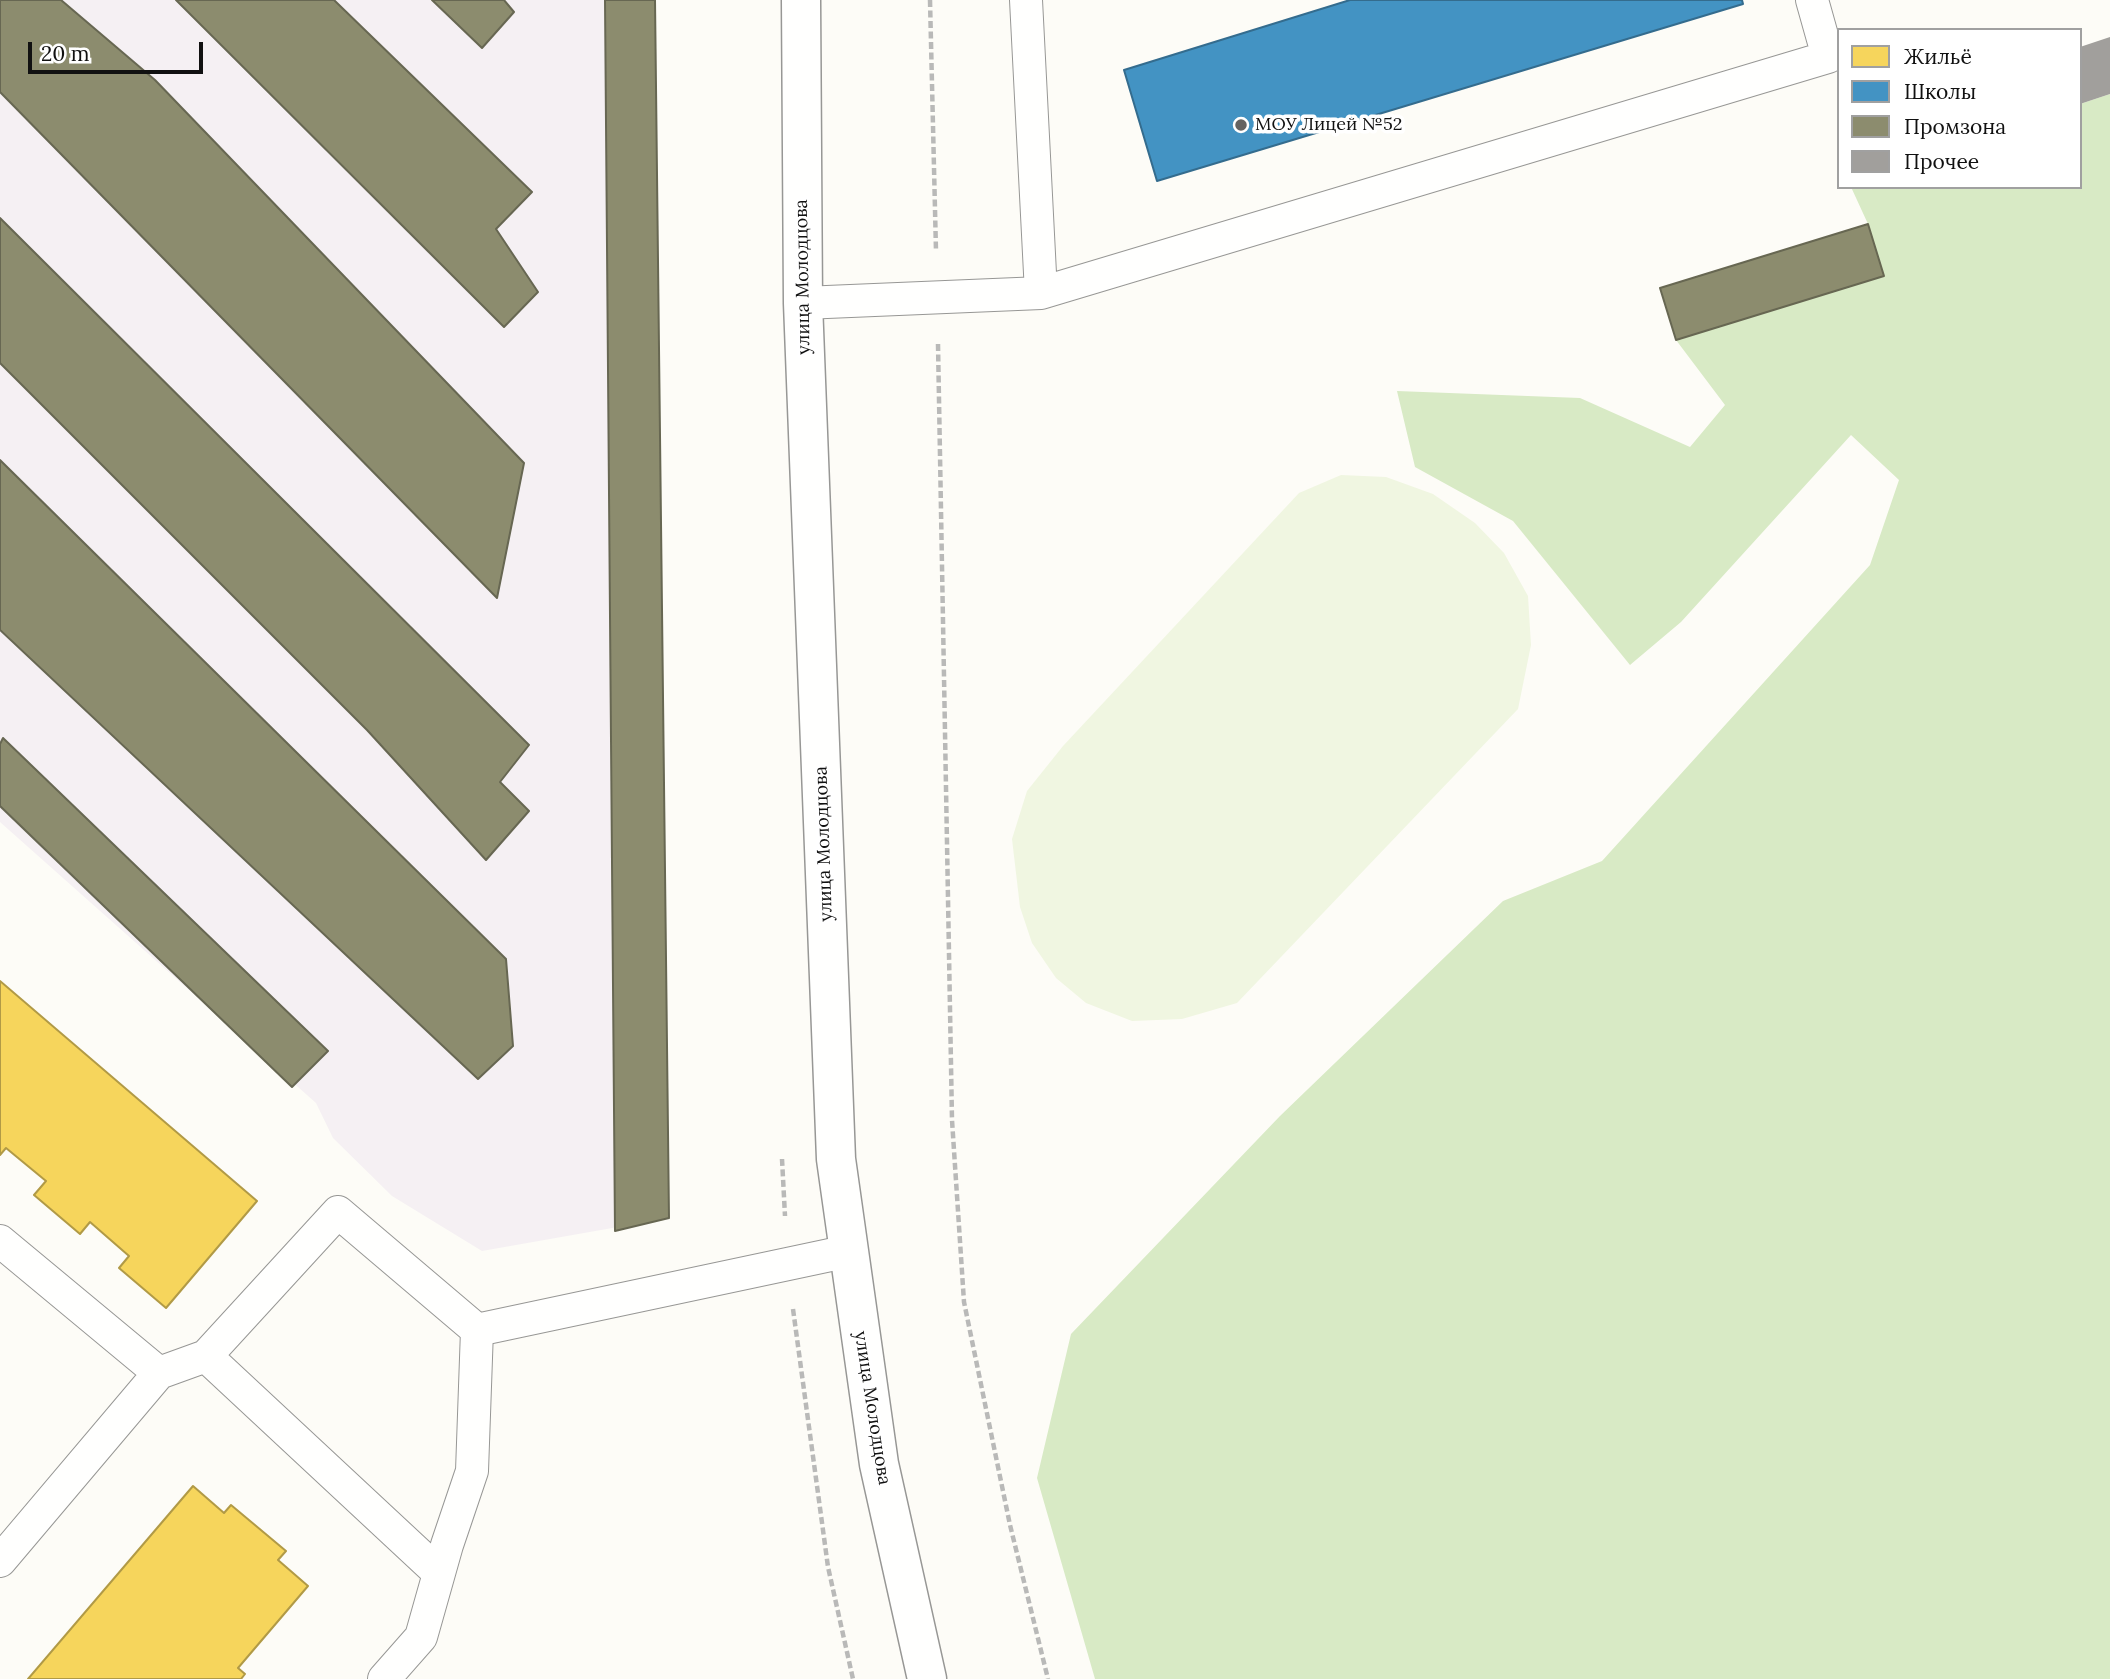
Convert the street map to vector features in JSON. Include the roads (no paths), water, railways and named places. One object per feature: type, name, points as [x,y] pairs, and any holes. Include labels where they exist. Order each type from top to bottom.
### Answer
[{"type":"street","name":"улица Молодцова","points":[[801,0],[803,303],[836,1159],[879,1464],[928,1679]]},
{"type":"lane","points":[[1026,0],[1041,293]]},
{"type":"lane","points":[[803,303],[1041,293],[1828,57],[1811,0]]},
{"type":"lane","points":[[0,1561],[159,1373],[206,1356],[338,1212],[477,1330]]},
{"type":"lane","points":[[0,1241],[159,1373]]},
{"type":"lane","points":[[477,1330],[849,1251]]},
{"type":"lane","points":[[384,1679],[421,1637],[472,1471],[477,1330]]},
{"type":"lane","points":[[206,1356],[439,1573]]},
{"type":"place","name":"МОУ Лицей №52","points":[[1241,125]]}]
